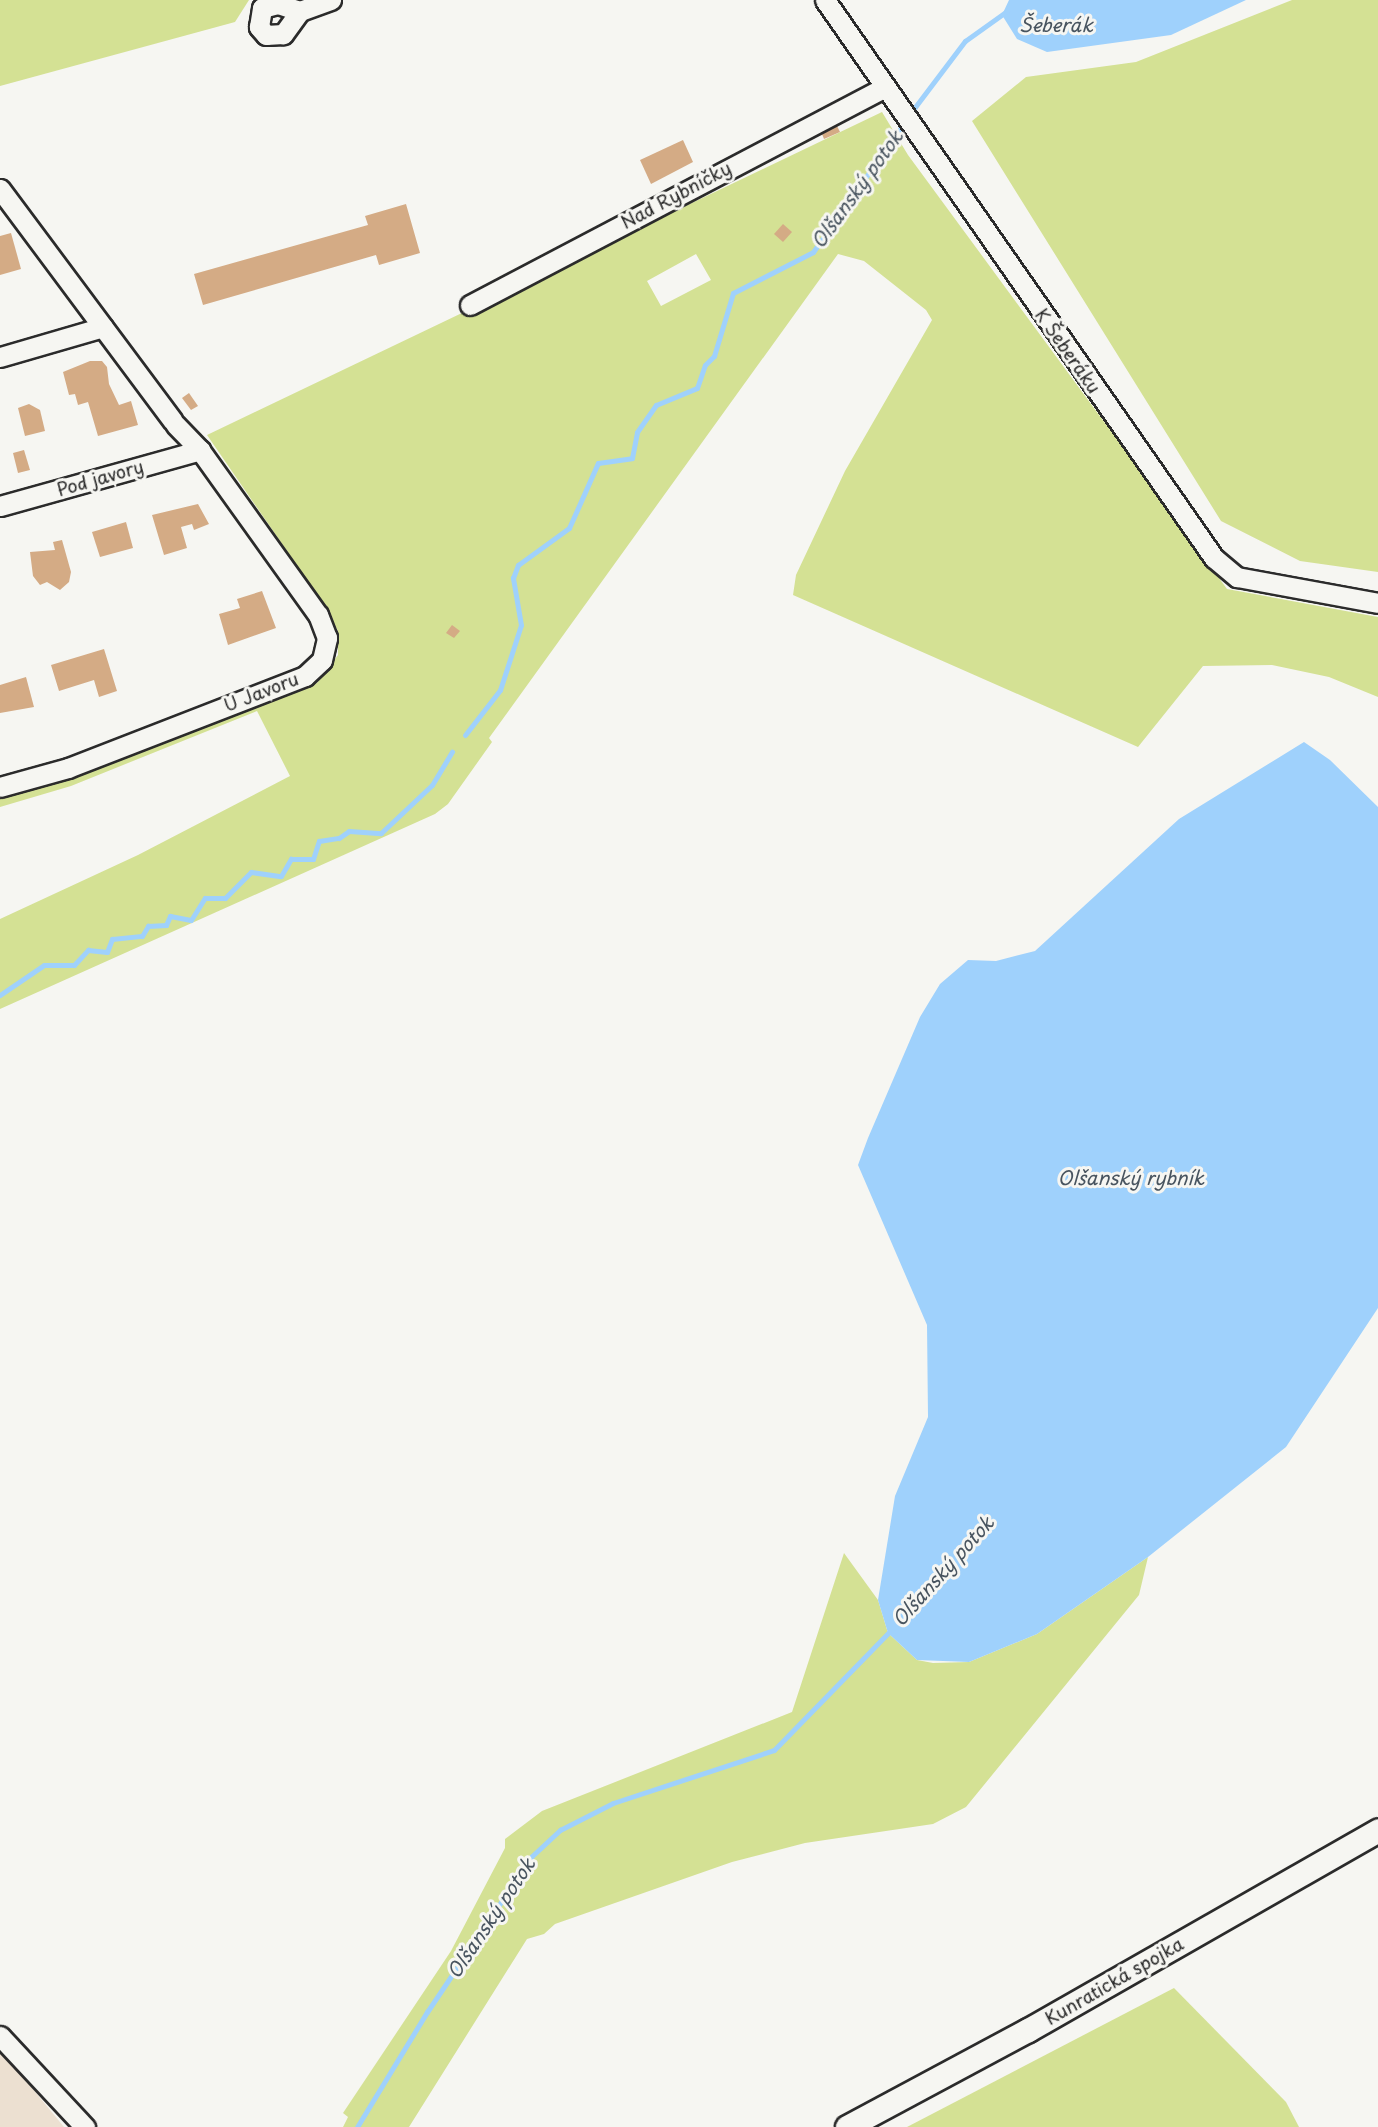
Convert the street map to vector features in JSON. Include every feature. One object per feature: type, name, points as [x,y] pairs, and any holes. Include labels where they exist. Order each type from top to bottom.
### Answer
[{"type":"main road","name":"Kunratická spojka","points":[[847,2127],[1028,2030],[1378,1830]]},
{"type":"street","points":[[300,10],[331,0]]},
{"type":"street","name":"K Šeberáku","points":[[825,0],[902,116],[1214,558],[1237,577],[1378,603]]},
{"type":"street","name":"Nad Rybníčky","points":[[470,305],[884,88]]},
{"type":"street","name":"U Javoru","points":[[0,189],[174,423],[200,450],[318,615],[327,638],[322,660],[305,676],[68,768],[0,787]]},
{"type":"street","points":[[0,357],[103,327]]},
{"type":"street","name":"Pod javory","points":[[0,506],[200,450]]},
{"type":"street","points":[[0,2036],[85,2127]]},
{"type":"shaded area","points":[[0,2049],[64,2127],[0,2127]]},
{"type":"green space","points":[[0,0],[249,0],[235,22],[0,86]]},
{"type":"green space","points":[[1292,0],[1378,0],[1378,572],[1300,561],[1221,521],[972,121],[1026,77],[1136,62]]},
{"type":"green space","points":[[882,112],[908,155],[1227,589],[1378,617],[1378,697],[1329,677],[1272,665],[1203,666],[1138,747],[793,595],[796,575],[845,471],[932,320],[926,310],[864,261],[838,254],[489,738],[492,742],[448,804],[435,814],[0,1009],[0,919],[138,855],[290,776],[257,711],[71,786],[0,807],[0,799],[74,778],[317,683],[338,655],[338,631],[322,602],[207,435]],"holes":[[[696,254],[711,280],[661,306],[647,281]]]},
{"type":"green space","points":[[844,1553],[878,1600],[888,1633],[917,1660],[933,1663],[969,1662],[1037,1634],[1148,1557],[1139,1595],[966,1807],[933,1824],[805,1843],[732,1862],[555,1924],[544,1934],[527,1939],[409,2127],[343,2127],[348,2117],[343,2113],[451,1951],[505,1848],[505,1839],[542,1811],[792,1712]]},
{"type":"green space","points":[[1174,1988],[1286,2102],[1299,2127],[907,2127]]},
{"type":"water","name":"Šeberák","points":[[1009,0],[1246,0],[1171,35],[1047,52],[1017,39],[1002,15]]},
{"type":"water","name":"Olšanský rybník","points":[[1304,742],[1330,760],[1378,807],[1378,1308],[1286,1447],[1148,1557],[1037,1634],[969,1662],[917,1660],[888,1633],[878,1600],[895,1496],[928,1417],[927,1325],[858,1165],[868,1138],[920,1017],[940,984],[968,960],[996,961],[1035,951],[1179,819]]},
{"type":"building","points":[[837,126],[840,132],[824,139],[822,134]]},
{"type":"building","points":[[683,140],[693,162],[651,184],[640,160]]},
{"type":"building","points":[[406,204],[420,253],[379,265],[376,255],[203,305],[194,274],[368,225],[365,216]]},
{"type":"building","points":[[783,224],[792,232],[783,242],[774,234]]},
{"type":"building","points":[[11,233],[21,269],[0,275],[0,236]]},
{"type":"building","points":[[90,361],[102,361],[107,367],[109,384],[119,405],[131,401],[138,425],[98,436],[88,402],[78,405],[75,394],[69,395],[63,372]]},
{"type":"building","points":[[189,393],[198,406],[191,410],[182,398]]},
{"type":"building","points":[[29,404],[40,410],[45,431],[25,436],[18,408]]},
{"type":"building","points":[[24,450],[30,470],[18,473],[13,453]]},
{"type":"building","points":[[198,504],[209,524],[194,530],[192,524],[181,527],[187,548],[164,555],[152,515]]},
{"type":"building","points":[[126,522],[133,548],[100,557],[92,532]]},
{"type":"building","points":[[62,540],[71,572],[69,582],[60,590],[47,582],[40,585],[33,576],[30,552],[55,550],[53,542]]},
{"type":"building","points":[[262,591],[276,628],[228,645],[219,614],[240,608],[237,599]]},
{"type":"building","points":[[452,625],[460,631],[454,638],[446,633]]},
{"type":"building","points":[[104,649],[117,691],[99,697],[94,680],[59,691],[51,665]]},
{"type":"building","points":[[26,677],[34,707],[0,713],[0,685]]},
{"type":"waterway","name":"Olšanský potok","points":[[909,115],[965,41],[1007,11]]},
{"type":"waterway","name":"Olšanský potok","points":[[465,735],[500,690],[521,625],[513,578],[518,565],[569,528],[598,463],[632,458],[637,432],[656,405],[697,388],[705,365],[714,356],[733,293],[813,252],[904,123]]},
{"type":"waterway","points":[[0,995],[44,965],[74,965],[88,950],[107,952],[112,939],[142,936],[148,926],[166,925],[170,916],[191,920],[205,898],[225,898],[251,872],[281,876],[291,859],[313,859],[319,841],[339,838],[349,831],[381,833],[432,785],[452,752]]},
{"type":"waterway","name":"Olšanský potok","points":[[357,2127],[427,2012],[531,1857],[560,1830],[613,1803],[774,1750],[893,1628]]}]
